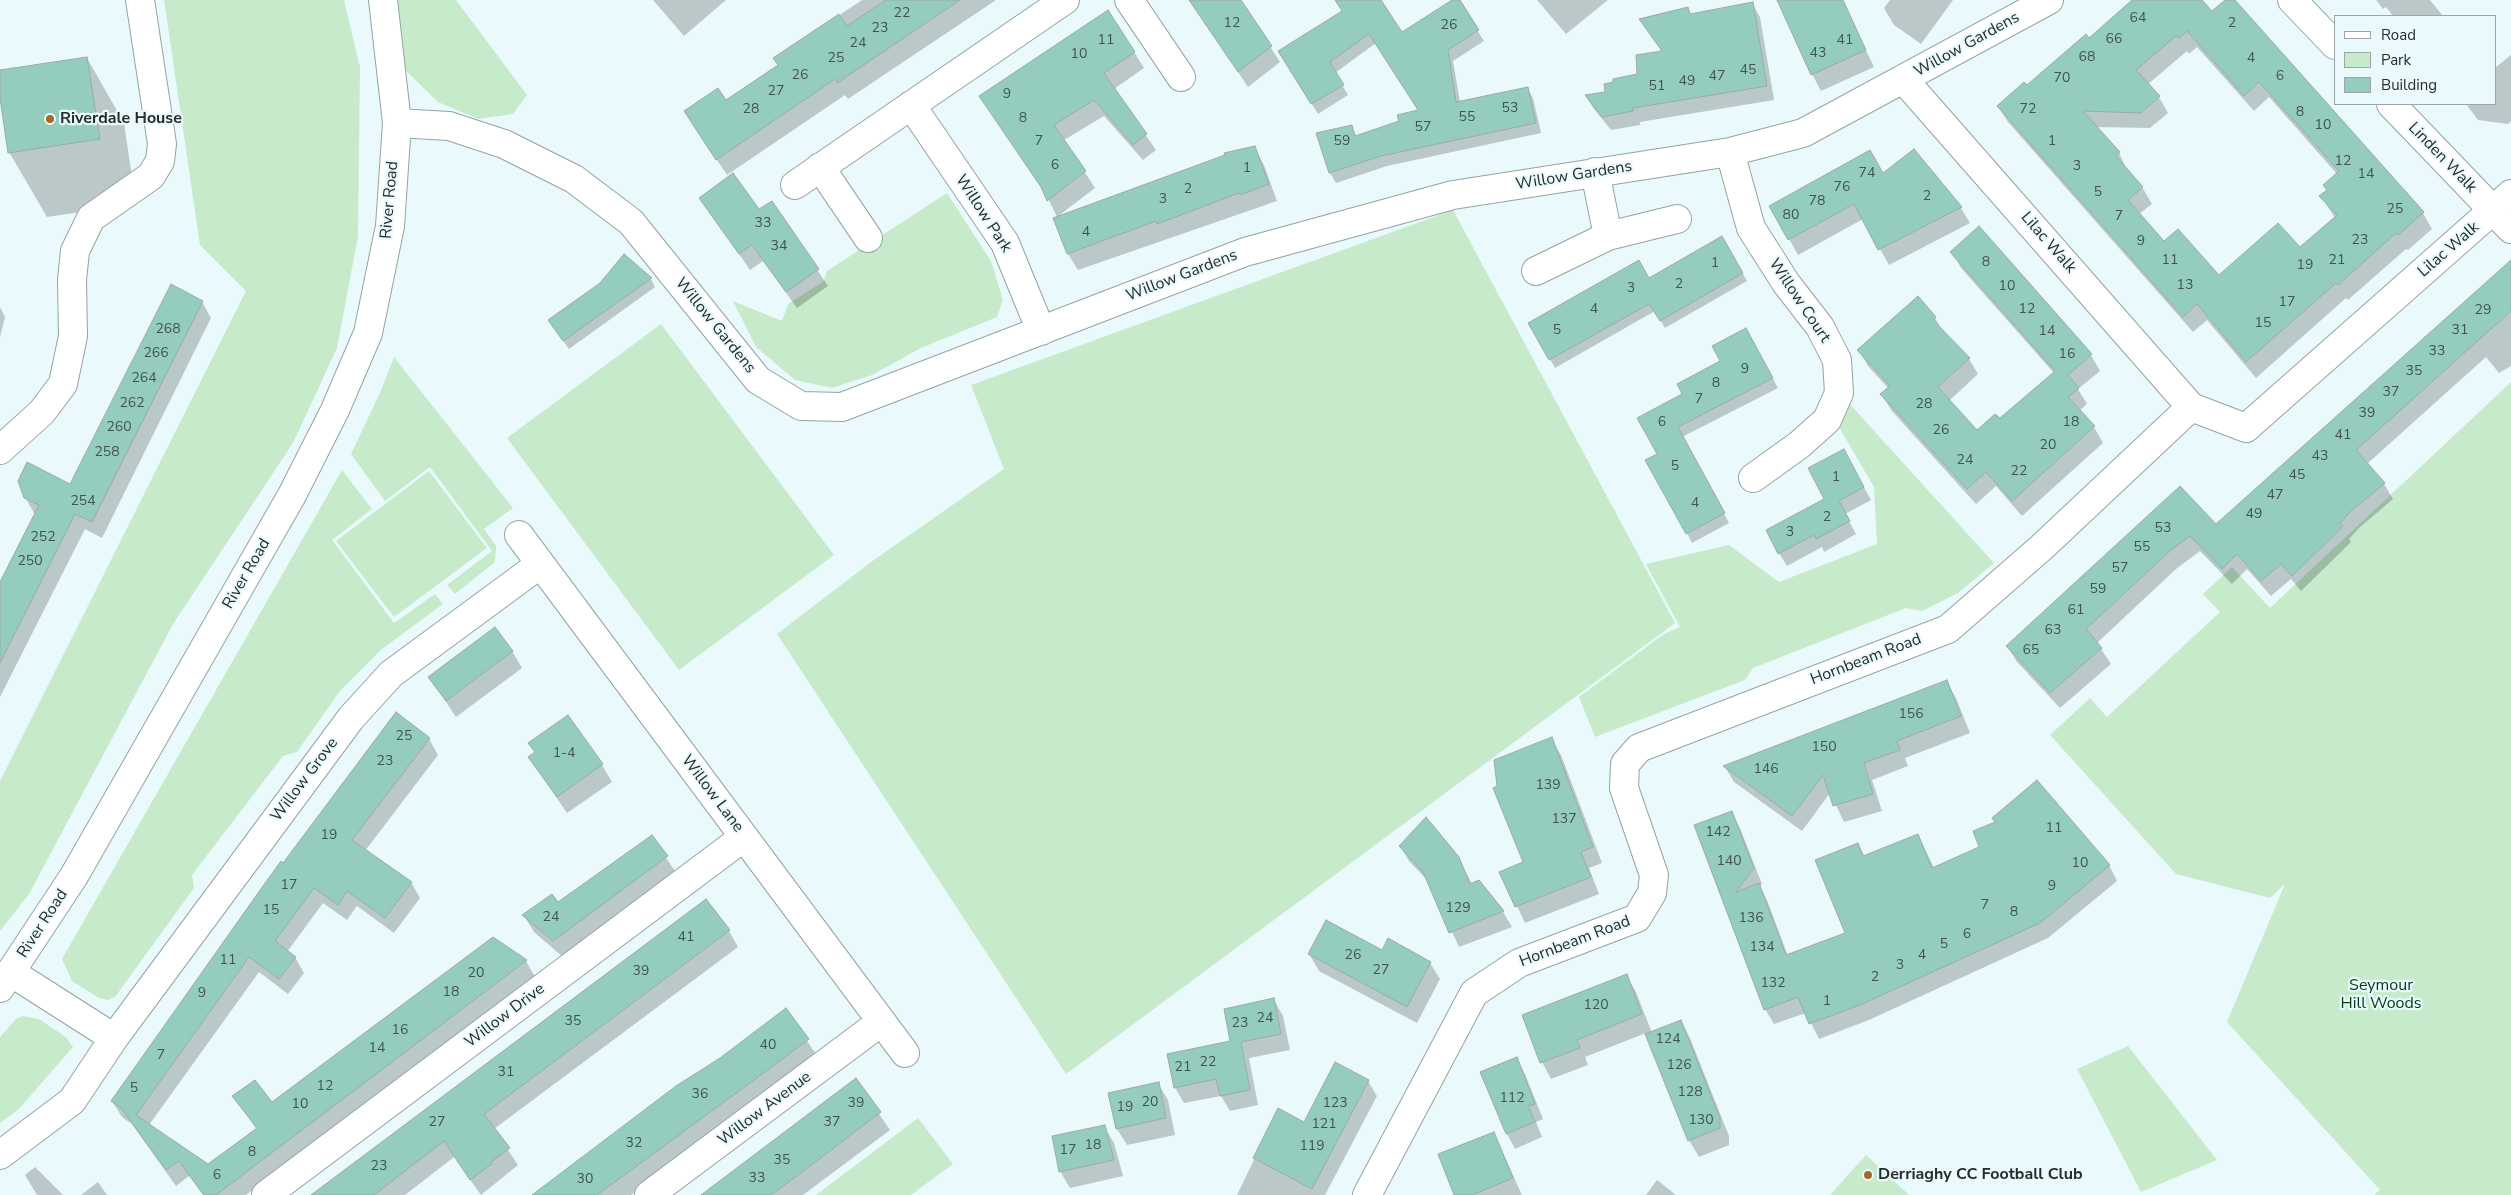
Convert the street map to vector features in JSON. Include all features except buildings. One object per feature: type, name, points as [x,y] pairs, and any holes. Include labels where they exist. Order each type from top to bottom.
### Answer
[{"type":"street","points":[[0,450],[42,412],[63,384],[74,336],[72,280],[75,251],[91,218],[151,176],[160,161],[162,144],[140,0]]},
{"type":"street","name":"River Road","points":[[6,981],[74,876],[292,495],[336,410],[370,324],[390,226],[397,123],[383,0]]},
{"type":"street","points":[[795,184],[1065,0]]},
{"type":"street","points":[[1129,0],[1181,77]]},
{"type":"street","name":"Willow Gardens","points":[[397,123],[449,126],[504,144],[574,179],[631,222],[758,380],[801,406],[842,406],[1245,252],[1453,195],[1730,152],[1803,133],[2049,0]]},
{"type":"street","points":[[2292,0],[2334,44]]},
{"type":"street","name":"Lilac Walk","points":[[1904,80],[2191,406],[2246,428],[2505,211]]},
{"type":"street","name":"Willow Park","points":[[911,105],[1005,243],[1041,331]]},
{"type":"street","name":"Linden Walk","points":[[2392,105],[2505,211]]},
{"type":"street","name":"Willow Court","points":[[1730,152],[1752,228],[1786,283],[1820,327],[1837,360],[1839,393],[1827,420],[1799,445],[1753,478]]},
{"type":"street","points":[[820,167],[868,238]]},
{"type":"street","points":[[1596,172],[1608,236]]},
{"type":"street","points":[[1536,271],[1608,236],[1677,220]]},
{"type":"street","name":"Hornbeam Road","points":[[1367,1195],[1474,993],[1519,963],[1637,918],[1652,893],[1654,875],[1624,788],[1625,764],[1639,748],[1948,629],[2042,547],[2191,406]]},
{"type":"street","name":"Willow Lane","points":[[519,535],[539,565],[905,1053]]},
{"type":"street","name":"Willow Grove","points":[[0,1155],[72,1101],[114,1038],[346,726],[391,674],[461,620],[539,565]]},
{"type":"street","name":"Willow Drive","points":[[266,1195],[744,837]]},
{"type":"street","points":[[6,981],[114,1038]]},
{"type":"street","name":"Willow Avenue","points":[[649,1195],[881,1022]]},
{"type":"green space","points":[[164,0],[344,0],[360,67],[358,236],[337,348],[293,443],[173,624],[29,894],[0,931],[0,781],[246,291],[200,245]]},
{"type":"green space","points":[[391,0],[456,0],[527,95],[513,114],[478,119],[438,102],[403,68]]},
{"type":"green space","points":[[947,193],[991,261],[1003,300],[997,317],[921,348],[872,375],[832,388],[795,380],[756,347],[733,301],[782,321],[788,304],[824,281],[827,271]]},
{"type":"green space","points":[[1453,210],[1675,623],[1066,1074],[777,634],[871,562],[1004,469],[971,385]]},
{"type":"green space","points":[[661,324],[834,555],[679,670],[507,438]]},
{"type":"green space","points":[[394,357],[513,508],[484,529],[496,546],[495,562],[455,594],[447,585],[492,551],[430,467],[385,501],[351,454],[380,393]]},
{"type":"green space","name":"Seymour Hill Woods","points":[[2511,382],[2511,1195],[2374,1195],[2380,1190],[2227,1022],[2285,884],[2270,898],[2176,874],[2050,735],[2090,698],[2107,717],[2220,612],[2203,594],[2232,567],[2270,608]]},
{"type":"green space","points":[[1847,401],[1994,563],[1958,593],[1922,611],[1906,608],[1753,668],[1745,680],[1595,737],[1579,697],[1664,634],[1680,627],[1646,564],[1729,545],[1779,582],[1877,544],[1874,487],[1836,422]]},
{"type":"green space","points":[[342,470],[372,509],[332,540],[394,623],[435,594],[443,604],[382,649],[340,691],[297,752],[283,756],[192,875],[194,888],[115,997],[108,1000],[99,998],[72,981],[62,959]]},
{"type":"green space","points":[[429,471],[487,548],[394,617],[336,541]]},
{"type":"green space","points":[[23,1016],[39,1019],[66,1037],[73,1047],[19,1109],[0,1123],[0,1037],[16,1019]]},
{"type":"green space","points":[[2128,1046],[2217,1160],[2141,1192],[2077,1069]]},
{"type":"green space","points":[[918,1118],[953,1164],[911,1195],[816,1195]]},
{"type":"green space","name":"Derriaghy CC Football Club","points":[[1866,1155],[1909,1195],[1830,1195]]},
{"type":"place","name":"Riverdale House","points":[[50,119]]},
{"type":"place","name":"Derriaghy CC Football Club","points":[[1868,1175]]}]
